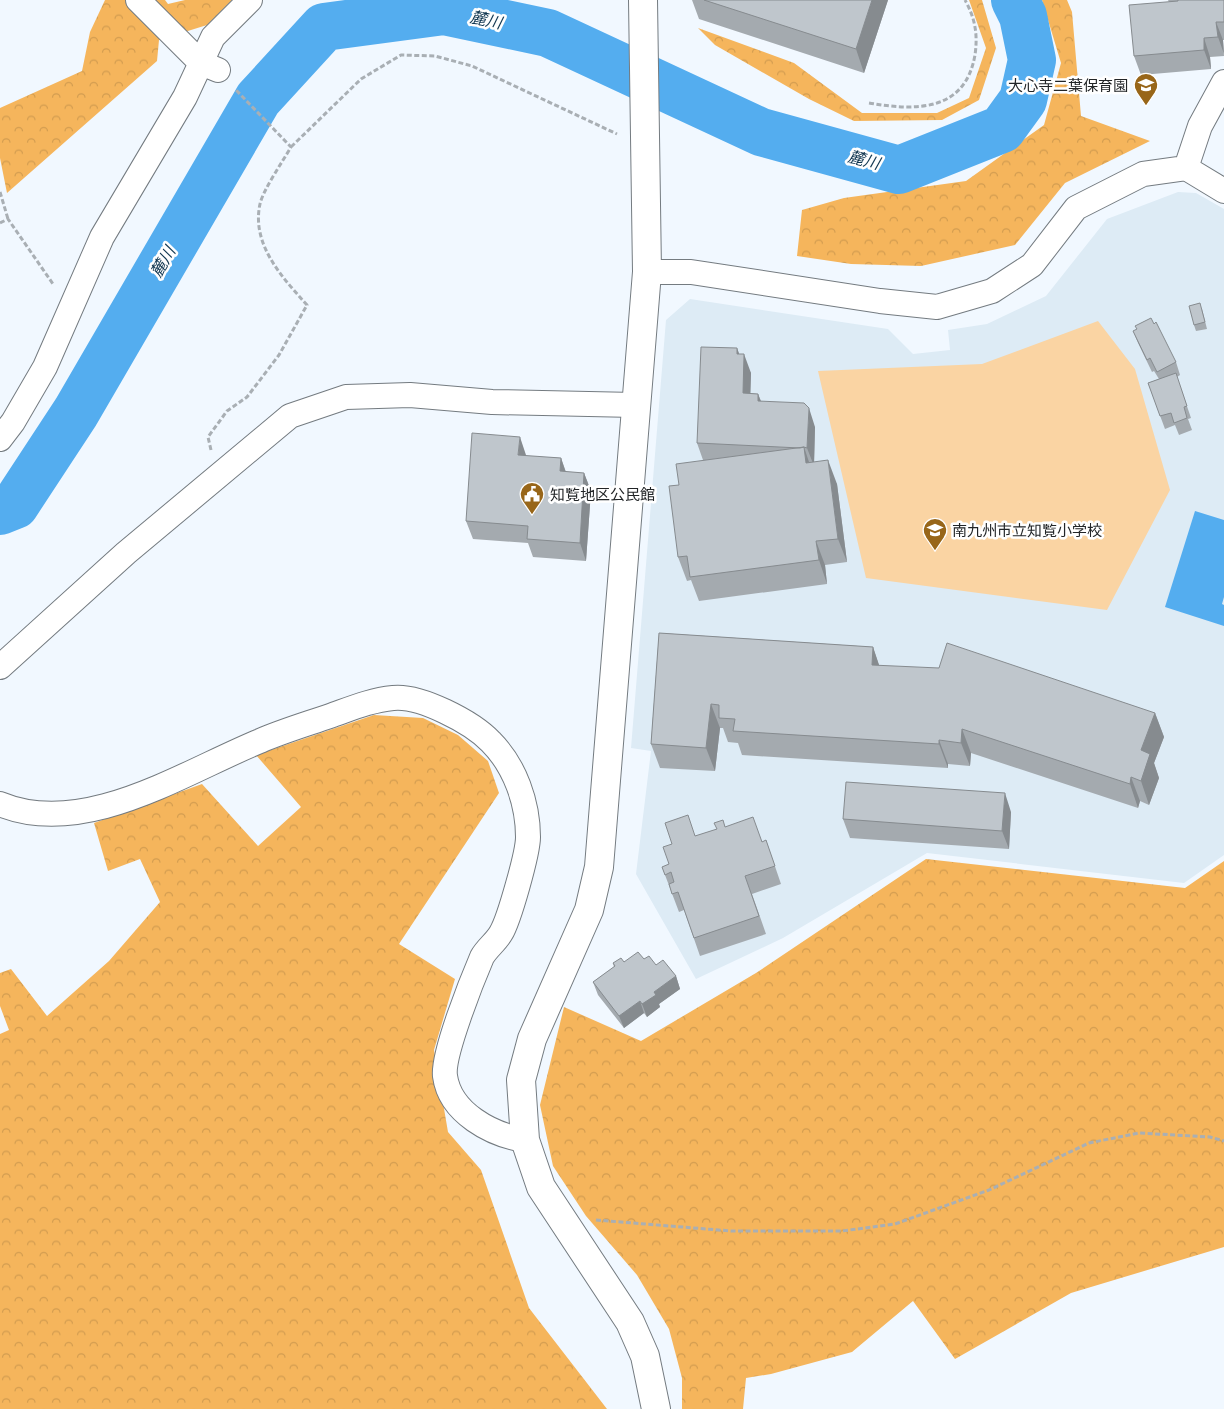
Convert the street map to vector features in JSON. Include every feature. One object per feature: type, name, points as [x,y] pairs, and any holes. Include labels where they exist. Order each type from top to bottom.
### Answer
[{"type":"street","points":[[138,0],[209,67]]},
{"type":"street","points":[[0,439],[13,422],[45,367],[102,236],[185,97],[209,67],[213,37],[250,0]]},
{"type":"street","points":[[641,4],[648,272],[635,405],[599,867],[589,910],[532,1039],[521,1080],[525,1140],[542,1187],[630,1322],[645,1356],[656,1409]]},
{"type":"street","points":[[1186,168],[1200,126],[1224,82]]},
{"type":"street","points":[[648,272],[690,272],[880,302],[938,307],[992,291],[1032,265],[1076,208],[1143,174],[1186,168],[1224,191]]},
{"type":"street","points":[[3,661],[126,553],[290,416],[346,397],[410,395],[492,402],[635,405]]},
{"type":"street","points":[[0,804],[13,809],[46,814],[76,812],[106,805],[152,789],[260,740],[360,705],[395,697],[427,704],[464,720],[490,741],[508,763],[521,791],[528,838],[515,893],[501,933],[483,955],[454,1033],[445,1075],[453,1097],[476,1122],[496,1133],[525,1140]]},
{"type":"path","points":[[869,103],[910,107],[935,104],[954,96],[965,83],[973,68],[976,51],[975,20],[965,0]]},
{"type":"path","points":[[220,473],[213,460],[208,437],[227,411],[247,397],[279,355],[307,305],[275,269],[260,231],[260,204],[291,147],[361,79],[400,55],[435,56],[472,66],[618,134],[645,149]]},
{"type":"path","points":[[209,67],[291,147]]},
{"type":"path","points":[[0,192],[8,219],[70,310]]},
{"type":"path","points":[[0,223],[8,219]]},
{"type":"path","points":[[561,1218],[731,1231],[842,1231],[895,1224],[980,1194],[1089,1142],[1139,1133],[1210,1137],[1224,1141]]},
{"type":"shaded area","name":"南九州市立知覧小学校","points":[[1178,192],[1196,193],[1224,209],[1224,855],[1184,883],[927,853],[783,938],[696,979],[636,874],[651,751],[631,748],[666,320],[690,299],[888,329],[913,354],[950,350],[948,330],[987,324],[1046,296],[1107,219]]},
{"type":"shaded area","points":[[1098,321],[1135,369],[1170,490],[1107,610],[866,578],[818,371],[982,364]]},
{"type":"green space","points":[[105,0],[165,0],[168,4],[185,0],[232,0],[207,25],[159,40],[157,61],[7,193],[0,158],[0,108],[82,71],[90,32]]},
{"type":"green space","points":[[969,0],[982,0],[996,48],[979,100],[942,120],[854,121],[809,99],[715,45],[698,28],[794,63],[862,113],[937,113],[969,98],[986,48]]},
{"type":"green space","points":[[1042,0],[1067,0],[1072,12],[1081,116],[1150,141],[1065,183],[1015,245],[921,266],[851,264],[797,256],[802,210],[844,198],[966,181],[1044,125],[1061,63]]},
{"type":"green space","points":[[374,715],[423,718],[458,735],[488,761],[499,793],[399,944],[455,979],[434,1050],[448,1132],[481,1170],[529,1308],[607,1409],[0,1409],[0,1034],[9,1030],[0,1006],[0,973],[11,969],[47,1016],[109,961],[160,902],[140,859],[108,871],[94,823],[202,784],[258,846],[301,807],[256,755]]},
{"type":"green space","points":[[926,859],[1185,888],[1224,861],[1224,1247],[1071,1293],[955,1359],[913,1301],[852,1352],[771,1374],[746,1378],[743,1409],[682,1409],[682,1378],[669,1329],[637,1275],[586,1216],[553,1166],[540,1105],[564,1007],[641,1041],[756,973]]},
{"type":"water","points":[[1195,511],[1224,520],[1224,597],[1222,604],[1224,605],[1224,626],[1165,607]]},
{"type":"building","points":[[704,0],[872,0],[856,49]]},
{"type":"building","points":[[1178,0],[1224,0],[1224,22],[1216,22],[1218,37],[1204,38],[1204,50],[1134,56],[1129,5]]},
{"type":"building","points":[[1200,303],[1205,322],[1194,325],[1189,306]]},
{"type":"building","points":[[1151,318],[1154,324],[1156,322],[1176,362],[1157,372],[1150,358],[1147,360],[1133,331],[1137,329],[1135,326]]},
{"type":"building","points":[[701,347],[737,348],[737,354],[744,354],[743,393],[758,394],[758,401],[804,403],[809,408],[807,448],[697,443]]},
{"type":"building","points":[[1176,373],[1187,406],[1184,407],[1187,418],[1174,423],[1171,413],[1160,416],[1148,383]]},
{"type":"building","name":"知覧地区公民館","points":[[472,433],[520,437],[518,455],[561,458],[560,471],[584,473],[580,543],[527,539],[528,526],[466,521]]},
{"type":"building","points":[[804,447],[806,463],[828,460],[838,539],[816,541],[819,560],[690,577],[687,556],[678,557],[669,486],[679,485],[676,464]]},
{"type":"building","points":[[659,633],[873,647],[872,665],[939,668],[947,643],[1155,713],[1141,750],[1150,754],[1141,781],[1131,777],[1130,784],[962,729],[961,743],[939,740],[939,744],[733,731],[735,719],[719,718],[719,705],[711,704],[706,748],[651,744]]},
{"type":"building","points":[[846,782],[1005,793],[1002,831],[843,819]]},
{"type":"building","points":[[688,815],[695,836],[717,829],[714,823],[723,820],[725,827],[753,817],[762,842],[766,840],[775,866],[745,876],[759,916],[694,938],[678,892],[672,894],[669,884],[674,882],[671,872],[665,875],[662,867],[669,864],[663,847],[672,844],[665,823]]},
{"type":"building","points":[[638,952],[644,959],[649,956],[656,965],[663,960],[676,976],[654,992],[656,995],[642,1004],[640,1001],[619,1016],[593,982],[615,966],[613,963],[621,958],[624,962]]},
{"type":"waterway","name":"麓川","points":[[0,511],[15,505],[76,412],[258,99],[324,27],[444,11],[548,33],[761,132],[899,170],[1002,129],[1023,100],[1032,60],[1023,16],[1015,0]]},
{"type":"place","name":"大心寺二葉保育園","points":[[1146,106]]},
{"type":"place","name":"知覧地区公民館","points":[[532,515]]},
{"type":"place","name":"南九州市立知覧小学校","points":[[935,551]]}]
